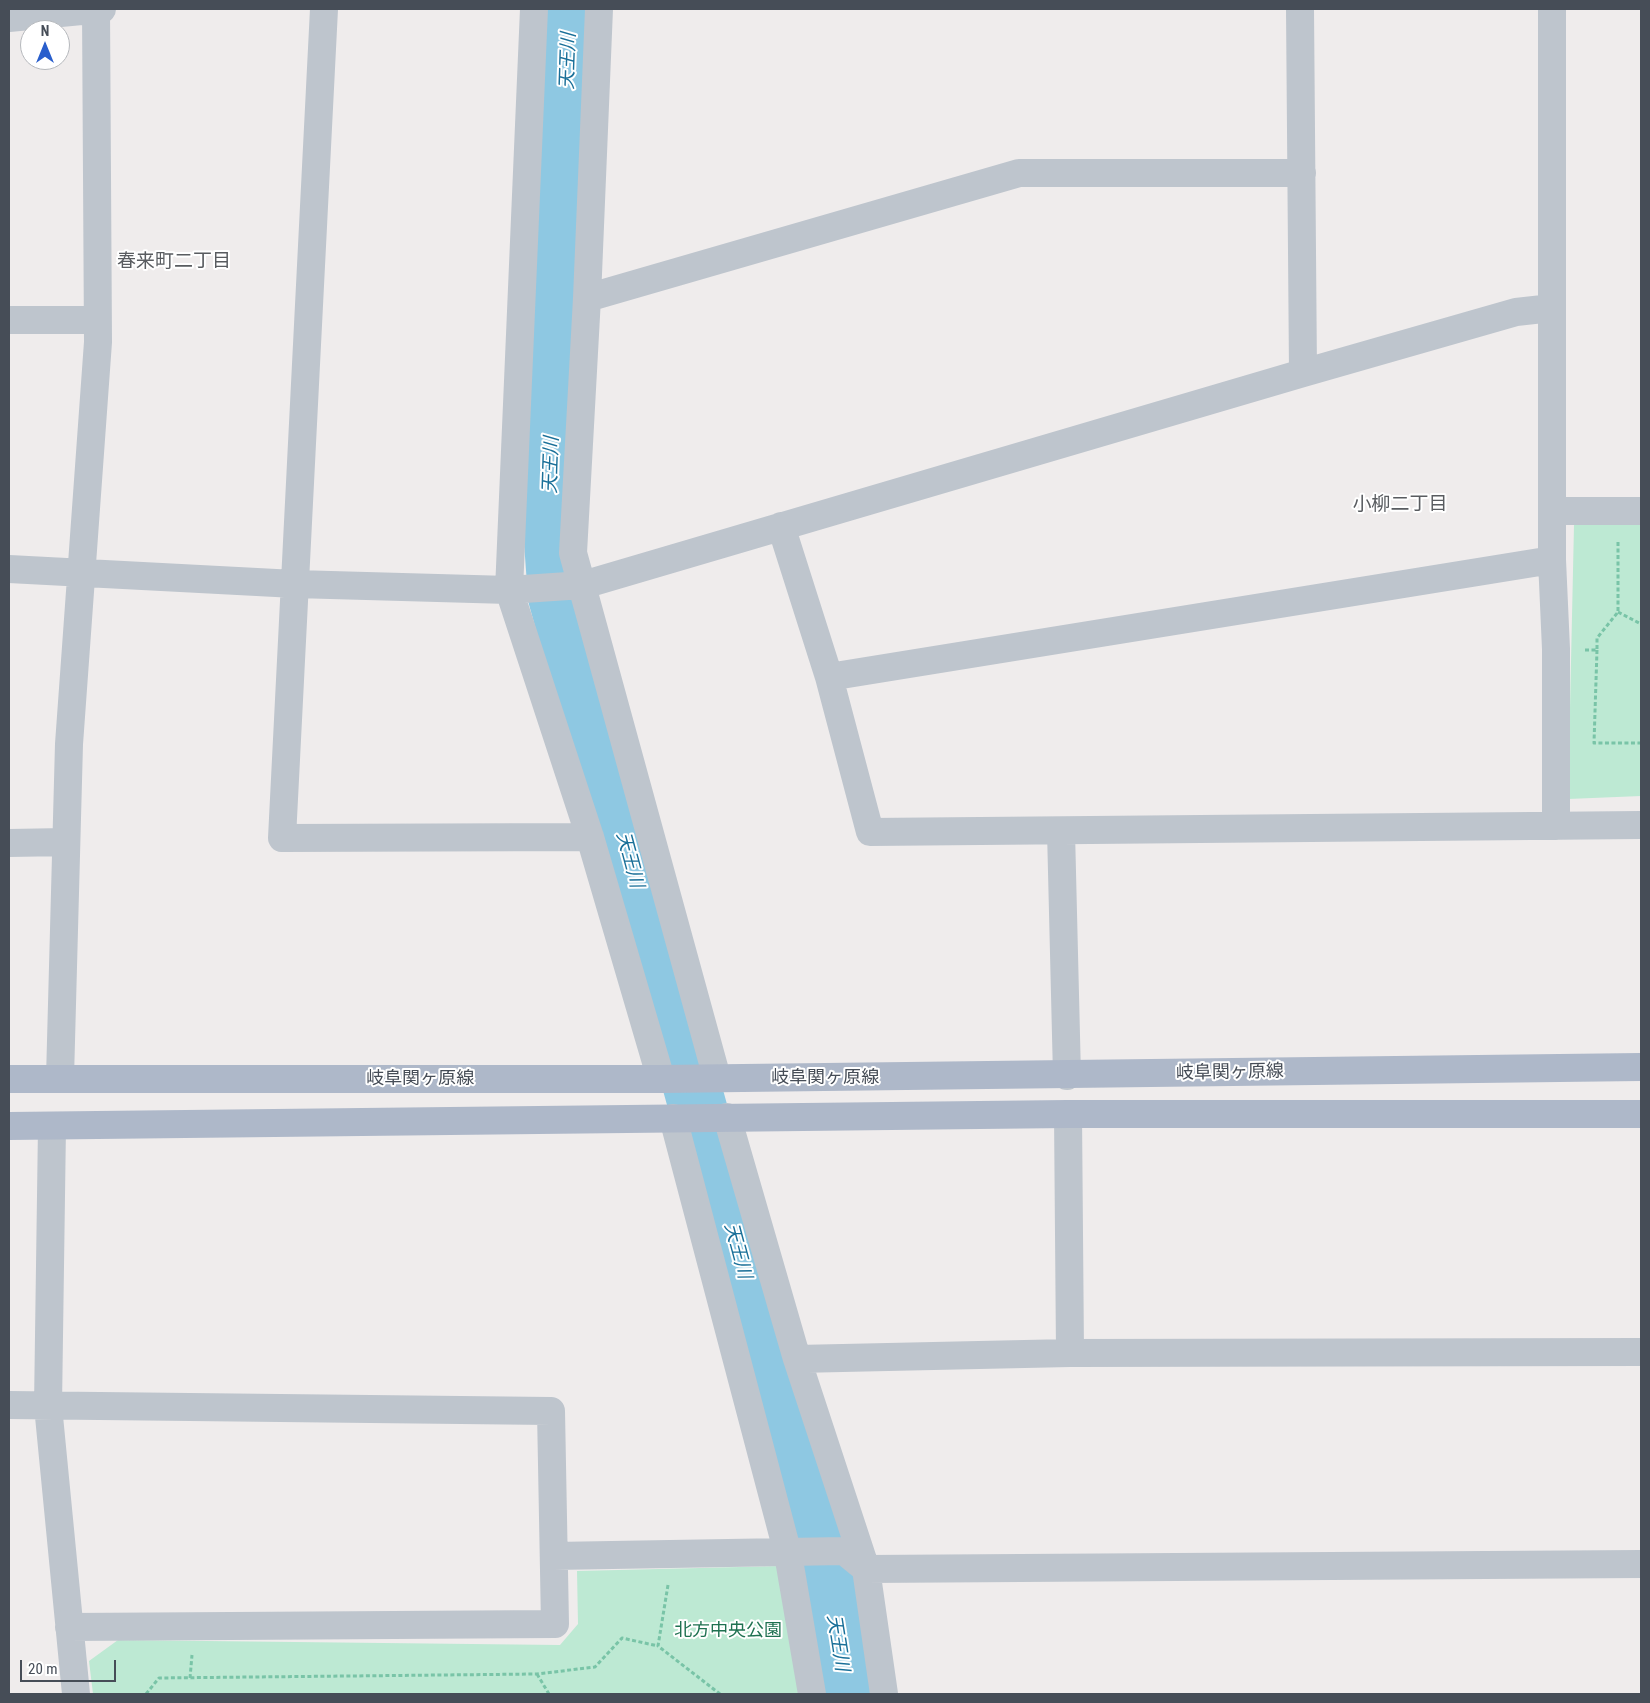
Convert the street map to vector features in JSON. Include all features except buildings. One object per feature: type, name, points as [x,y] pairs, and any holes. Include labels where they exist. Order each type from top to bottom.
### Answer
[{"type":"main road","name":"岐阜関ヶ原線","points":[[9,1079],[664,1079],[1067,1076],[1641,1067]]},
{"type":"main road","points":[[9,1126],[1068,1114],[1641,1114]]},
{"type":"street","points":[[9,18],[98,9],[98,342],[69,744],[60,1078]]},
{"type":"street","points":[[324,9],[282,838],[590,837]]},
{"type":"street","points":[[534,9],[509,590],[590,837],[664,1079]]},
{"type":"street","points":[[598,9],[587,298],[573,553],[712,1078]]},
{"type":"street","points":[[1300,9],[1303,373]]},
{"type":"street","points":[[1552,9],[1552,560],[1556,649],[1556,826]]},
{"type":"street","points":[[587,298],[1019,173],[1302,173]]},
{"type":"street","points":[[9,569],[295,584],[509,590],[583,585],[1516,312],[1552,308]]},
{"type":"street","points":[[9,320],[97,320]]},
{"type":"street","points":[[1553,511],[1641,511]]},
{"type":"street","points":[[781,526],[828,677],[870,832],[1641,825]]},
{"type":"street","points":[[828,677],[1552,560]]},
{"type":"street","points":[[1060,831],[1067,1076]]},
{"type":"street","points":[[9,843],[66,842]]},
{"type":"street","points":[[1068,1114],[1070,1353]]},
{"type":"street","points":[[721,1117],[797,1359],[866,1568],[884,1694]]},
{"type":"street","points":[[677,1118],[788,1554],[812,1694]]},
{"type":"street","points":[[52,1126],[48,1406],[76,1694]]},
{"type":"street","points":[[797,1359],[1070,1353],[1641,1352]]},
{"type":"street","points":[[9,1404],[551,1411],[555,1624],[69,1627]]},
{"type":"street","points":[[554,1556],[672,1556],[844,1551],[866,1568],[1641,1564]]},
{"type":"path","points":[[1618,530],[1618,612],[1597,638],[1594,743],[1641,743]]},
{"type":"path","points":[[1618,612],[1641,624]]},
{"type":"path","points":[[1556,649],[1597,650]]},
{"type":"path","points":[[658,1646],[672,1556]]},
{"type":"path","points":[[146,1694],[159,1678],[537,1674],[595,1667],[622,1638],[658,1646],[720,1694]]},
{"type":"path","points":[[537,1674],[548,1694]]},
{"type":"green space","points":[[1574,525],[1641,525],[1641,796],[1568,799]]},
{"type":"green space","name":"北方中央公園","points":[[781,1566],[804,1694],[93,1694],[89,1661],[118,1640],[560,1645],[578,1624],[577,1571]]},
{"type":"waterway","name":"天王川","points":[[571,9],[550,500],[557,597],[827,1576],[845,1694]]},
{"type":"district","name":"春来町二丁目","points":[[174,262]]},
{"type":"district","name":"小柳二丁目","points":[[1400,505]]}]
